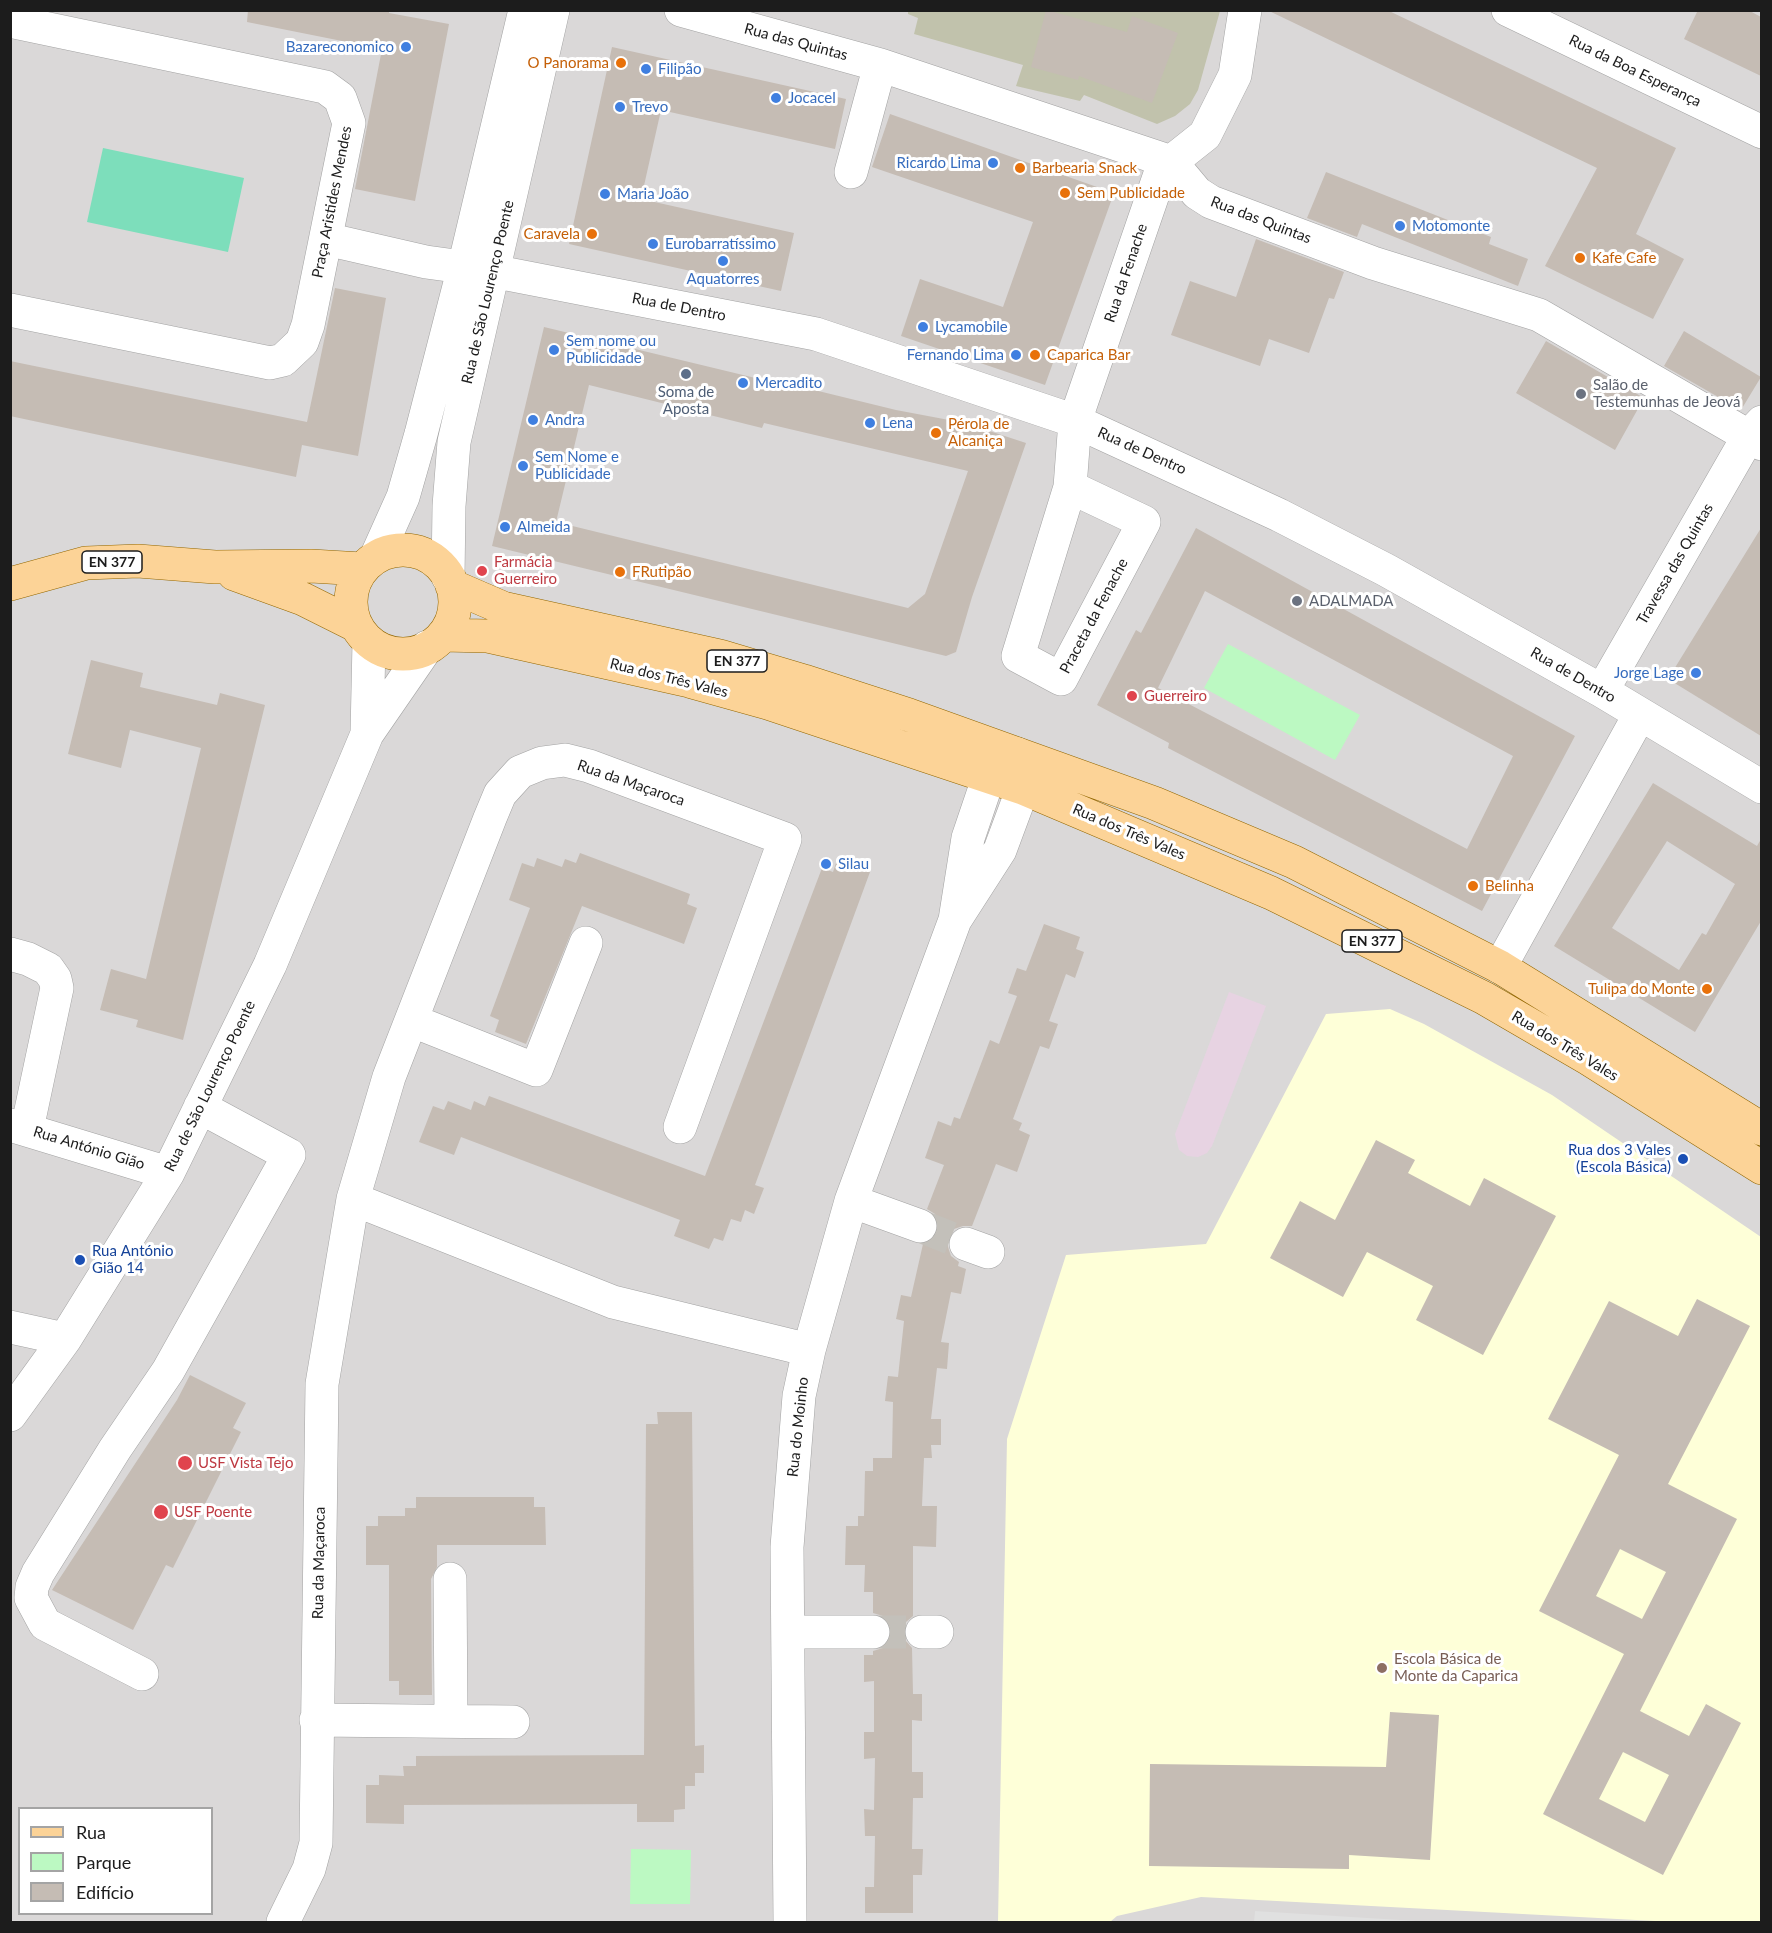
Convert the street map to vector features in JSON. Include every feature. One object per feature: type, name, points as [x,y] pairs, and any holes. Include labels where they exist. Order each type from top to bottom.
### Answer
[{"type":"main road","name":"Rua dos Três Vales","points":[[370,562],[397,550],[417,552],[435,561],[450,581],[502,608],[720,657],[794,678],[1154,803],[1294,862],[1500,967],[1761,1129]]},
{"type":"main road","name":"EN 377","points":[[10,584],[86,563],[138,561],[215,567],[311,566],[370,562]]},
{"type":"main road","points":[[363,634],[350,607],[352,587],[370,562]]},
{"type":"main road","name":"EN 377","points":[[215,567],[303,599],[363,634]]},
{"type":"main road","points":[[435,641],[453,618],[455,602],[450,581]]},
{"type":"main road","name":"Rua dos Três Vales","points":[[363,634],[388,651],[408,653],[435,641],[487,636],[689,681],[768,703],[1023,788],[1271,893],[1484,998],[1589,1059],[1761,1168]]},
{"type":"street","name":"Rua de São Lourenço Poente","points":[[450,581],[449,506],[454,442],[478,269],[525,10]]},
{"type":"street","name":"Rua de São Lourenço Poente","points":[[370,562],[403,497],[478,269],[554,10]]},
{"type":"street","name":"Rua das Quintas","points":[[681,10],[880,65],[1171,162],[1197,193],[1211,202],[1373,263],[1539,315],[1757,434]]},
{"type":"street","name":"Rua da Fenache","points":[[1075,422],[1160,174],[1171,162],[1205,135],[1238,65],[1245,10]]},
{"type":"street","name":"Rua da Boa Esperança","points":[[1508,10],[1761,132]]},
{"type":"street","name":"Praça Aristides Mendes","points":[[10,21],[316,84],[333,91],[345,107],[349,123],[305,335],[297,349],[277,362],[270,363],[10,310]]},
{"type":"street","points":[[851,172],[880,65]]},
{"type":"street","name":"Rua de Dentro","points":[[326,239],[426,262],[478,269],[816,334],[1075,422],[1289,520],[1450,605],[1602,691],[1761,787]]},
{"type":"street","name":"Praceta da Fenache","points":[[1070,487],[1144,522],[1061,679],[1018,656],[1070,487],[1075,422]]},
{"type":"street","name":"Travessa das Quintas","points":[[1602,691],[1757,434]]},
{"type":"street","name":"Rua de São Lourenço Poente","points":[[363,634],[366,734]]},
{"type":"street","name":"Rua de São Lourenço Poente","points":[[10,1415],[65,1340],[168,1173],[270,965],[366,734],[435,641]]},
{"type":"street","points":[[1500,967],[1640,714]]},
{"type":"street","points":[[989,776],[1017,754],[1023,788]]},
{"type":"street","name":"Rua da Maçaroca","points":[[283,1923],[309,1869],[316,1844],[322,1384],[353,1199],[389,1077],[490,818],[501,794],[520,772],[542,763],[565,760],[589,766],[785,839],[680,1127]]},
{"type":"street","name":"Rua do Moinho","points":[[790,1923],[788,1527],[799,1396],[809,1350],[851,1201],[955,920],[968,838],[989,776]]},
{"type":"street","name":"Rua do Moinho","points":[[955,920],[1000,850],[1023,788]]},
{"type":"street","points":[[412,1021],[536,1070],[586,943]]},
{"type":"street","points":[[10,954],[28,959],[48,969],[55,979],[57,988],[19,1127]]},
{"type":"street","points":[[142,1674],[45,1624],[31,1598],[32,1587],[38,1573],[168,1371],[290,1155],[200,1107]]},
{"type":"street","name":"Rua António Gião","points":[[19,1127],[168,1173]]},
{"type":"street","points":[[353,1199],[613,1302],[809,1350]]},
{"type":"street","points":[[851,1201],[920,1227]]},
{"type":"street","points":[[10,1327],[65,1340]]},
{"type":"street","points":[[450,1579],[451,1721]]},
{"type":"street","points":[[789,1632],[873,1632]]},
{"type":"street","points":[[316,1720],[513,1722]]},
{"type":"shaded area","points":[[908,10],[1220,11],[1198,90],[1190,104],[1175,116],[1157,124],[1084,95],[1080,101],[1016,86],[1023,65],[914,34],[918,18],[908,14]]},
{"type":"shaded area","points":[[11,11],[1761,11],[1761,1922],[11,1922]]},
{"type":"shaded area","points":[[1229,992],[1266,1006],[1212,1146],[1207,1153],[1198,1157],[1187,1156],[1179,1150],[1175,1134]]},
{"type":"shaded area","name":"Escola Básica de Monte da Caparica","points":[[1390,1009],[1424,1024],[1552,1095],[1761,1237],[1761,1922],[1674,1922],[1201,1897],[1117,1916],[1110,1922],[998,1922],[1007,1439],[1066,1255],[1206,1244],[1326,1014]]},
{"type":"shaded area","points":[[1255,1911],[1416,1921],[1416,1922],[1254,1922]]},
{"type":"green space","points":[[103,148],[244,178],[228,252],[87,222]]},
{"type":"green space","points":[[1228,644],[1360,715],[1335,760],[1204,688]]},
{"type":"green space","points":[[631,1849],[691,1850],[690,1904],[630,1904]]},
{"type":"building","points":[[248,10],[389,10],[389,13],[449,24],[415,201],[355,189],[382,49],[247,22]]},
{"type":"building","points":[[1046,10],[1127,32],[1132,16],[1178,33],[1152,103],[1079,76],[1078,80],[1031,67]]},
{"type":"building","points":[[1267,10],[1387,10],[1676,148],[1636,234],[1684,259],[1653,319],[1545,266],[1597,168]]},
{"type":"building","points":[[1698,10],[1748,10],[1761,17],[1761,76],[1684,39]]},
{"type":"building","points":[[612,47],[846,99],[835,149],[661,110],[641,199],[794,233],[781,291],[569,244]]},
{"type":"building","points":[[890,114],[1114,193],[1045,385],[901,336],[920,279],[1003,307],[1033,222],[872,167]]},
{"type":"building","points":[[1326,172],[1491,237],[1489,244],[1528,259],[1518,286],[1362,224],[1357,237],[1307,218]]},
{"type":"building","points":[[1256,239],[1344,272],[1334,299],[1329,298],[1309,353],[1269,339],[1260,366],[1171,335],[1190,281],[1236,297]]},
{"type":"building","points":[[335,288],[386,298],[358,456],[302,445],[296,477],[10,416],[10,361],[307,422]]},
{"type":"building","points":[[544,327],[801,389],[802,387],[896,410],[965,423],[1026,443],[972,597],[956,652],[946,656],[492,546]],"holes":[[[589,385],[762,428],[764,423],[968,471],[925,594],[908,608],[556,522]]]},
{"type":"building","points":[[1684,331],[1761,377],[1741,410],[1664,366]]},
{"type":"building","name":"Salão de Testemunhas de Jeová","points":[[1546,341],[1644,398],[1615,450],[1516,393]]},
{"type":"building","points":[[1196,528],[1575,736],[1482,911],[1168,748],[1169,743],[1097,705],[1136,630],[1141,633]],"holes":[[[1205,591],[1513,756],[1467,849],[1158,688]]]},
{"type":"building","points":[[1761,528],[1761,736],[1668,679]]},
{"type":"building","points":[[91,660],[143,673],[140,687],[217,705],[220,693],[265,705],[183,1040],[136,1027],[138,1020],[100,1010],[111,969],[146,979],[201,748],[130,730],[121,768],[68,754]]},
{"type":"building","points":[[1653,783],[1757,846],[1761,839],[1761,921],[1695,1032],[1554,946]],"holes":[[[1667,841],[1735,884],[1706,935],[1702,933],[1679,970],[1612,928]]]},
{"type":"building","points":[[580,853],[690,894],[687,904],[697,908],[684,944],[582,906],[526,1044],[495,1032],[499,1020],[490,1016],[530,908],[509,900],[522,863],[534,867],[537,858],[562,867],[565,859],[576,863]]},
{"type":"building","points":[[837,860],[870,872],[755,1185],[764,1188],[754,1214],[745,1210],[741,1222],[731,1219],[723,1241],[714,1238],[709,1249],[674,1236],[680,1220],[461,1137],[454,1155],[419,1142],[433,1106],[444,1110],[448,1101],[471,1110],[474,1101],[485,1106],[489,1096],[705,1176],[822,868],[833,872]]},
{"type":"building","points":[[1044,924],[1080,937],[1076,949],[1084,952],[1075,978],[1066,974],[1049,1021],[1058,1024],[1049,1049],[1040,1046],[1013,1119],[1022,1123],[1019,1130],[1030,1135],[1017,1172],[996,1164],[972,1226],[954,1229],[948,1238],[951,1256],[959,1262],[958,1266],[966,1269],[961,1294],[951,1292],[941,1342],[949,1343],[947,1369],[937,1368],[931,1419],[941,1419],[941,1445],[931,1445],[932,1458],[924,1458],[922,1506],[937,1506],[936,1547],[913,1546],[913,1616],[906,1622],[903,1631],[906,1641],[912,1648],[913,1694],[922,1694],[922,1721],[912,1720],[912,1772],[923,1772],[923,1798],[913,1798],[912,1849],[923,1849],[922,1875],[913,1875],[913,1913],[865,1913],[865,1887],[874,1887],[875,1836],[865,1836],[864,1809],[874,1810],[875,1758],[864,1759],[864,1732],[874,1732],[874,1681],[864,1682],[864,1655],[873,1655],[873,1651],[883,1648],[889,1641],[892,1631],[883,1616],[873,1613],[873,1592],[864,1592],[865,1565],[845,1565],[846,1526],[858,1526],[858,1516],[864,1516],[865,1471],[873,1471],[873,1458],[892,1458],[893,1402],[885,1401],[888,1376],[898,1377],[904,1321],[896,1319],[901,1295],[911,1297],[923,1244],[932,1240],[938,1232],[935,1214],[927,1209],[944,1165],[925,1158],[938,1121],[951,1126],[954,1117],[960,1119],[990,1040],[999,1044],[1017,996],[1008,993],[1017,968],[1026,971]]},
{"type":"building","points":[[1376,1140],[1415,1160],[1408,1173],[1470,1206],[1484,1178],[1556,1216],[1483,1355],[1416,1320],[1433,1286],[1367,1252],[1343,1297],[1270,1258],[1300,1201],[1335,1220]]},
{"type":"building","points":[[1697,1299],[1750,1326],[1668,1484],[1737,1519],[1640,1711],[1689,1736],[1706,1704],[1741,1723],[1663,1875],[1543,1814],[1624,1654],[1539,1611],[1619,1455],[1548,1419],[1609,1301],[1678,1336]],"holes":[[[1620,1549],[1666,1572],[1642,1619],[1596,1596]],[[1623,1752],[1669,1775],[1645,1822],[1599,1799]]]},
{"type":"building","points":[[190,1375],[246,1403],[233,1428],[241,1432],[173,1568],[166,1565],[133,1630],[52,1590],[177,1400]]},
{"type":"building","points":[[657,1412],[692,1412],[695,1746],[704,1745],[704,1773],[695,1773],[695,1786],[685,1786],[685,1809],[674,1810],[674,1822],[637,1822],[637,1804],[404,1805],[404,1824],[366,1823],[366,1785],[379,1785],[379,1775],[404,1776],[403,1766],[416,1766],[416,1756],[644,1755],[646,1424],[658,1424]]},
{"type":"building","points":[[416,1497],[534,1497],[534,1507],[545,1507],[546,1545],[437,1545],[437,1567],[431,1579],[432,1695],[399,1695],[399,1681],[389,1681],[389,1565],[366,1565],[366,1526],[378,1526],[378,1516],[405,1516],[405,1508],[416,1508]]},
{"type":"building","points":[[1390,1712],[1439,1715],[1430,1860],[1349,1855],[1349,1869],[1149,1866],[1150,1764],[1386,1767]]},
{"type":"tunnel","points":[[920,1226],[966,1244]]},
{"type":"tunnel","points":[[873,1632],[922,1632]]},
{"type":"place","name":"Bazareconomico","points":[[406,47]]},
{"type":"place","name":"O Panorama","points":[[621,63]]},
{"type":"place","name":"Filipão","points":[[646,69]]},
{"type":"place","name":"Jocacel","points":[[776,98]]},
{"type":"place","name":"Trevo","points":[[620,107]]},
{"type":"place","name":"Ricardo Lima","points":[[993,163]]},
{"type":"place","name":"Barbearia Snack","points":[[1020,168]]},
{"type":"place","name":"Sem Publicidade","points":[[1065,193]]},
{"type":"place","name":"Maria João","points":[[605,194]]},
{"type":"place","name":"Motomonte","points":[[1400,226]]},
{"type":"place","name":"Caravela","points":[[592,234]]},
{"type":"place","name":"Eurobarratíssimo","points":[[653,244]]},
{"type":"place","name":"Kafe Cafe","points":[[1580,258]]},
{"type":"place","name":"Aquatorres","points":[[723,261]]},
{"type":"place","name":"Lycamobile","points":[[923,327]]},
{"type":"place","name":"Sem nome ou Publicidade","points":[[554,350]]},
{"type":"place","name":"Fernando Lima","points":[[1016,355]]},
{"type":"place","name":"Caparica Bar","points":[[1035,355]]},
{"type":"place","name":"Soma de Aposta","points":[[686,374]]},
{"type":"place","name":"Mercadito","points":[[743,383]]},
{"type":"place","name":"Salão de Testemunhas de Jeová","points":[[1581,394]]},
{"type":"place","name":"Andra","points":[[533,420]]},
{"type":"place","name":"Lena","points":[[870,423]]},
{"type":"place","name":"Pérola de Alcaniça","points":[[936,433]]},
{"type":"place","name":"Sem Nome e Publicidade","points":[[523,466]]},
{"type":"place","name":"Almeida","points":[[505,527]]},
{"type":"place","name":"Farmácia Guerreiro","points":[[482,571]]},
{"type":"place","name":"FRutipão","points":[[620,572]]},
{"type":"place","name":"ADALMADA","points":[[1297,601]]},
{"type":"place","name":"Jorge Lage","points":[[1696,673]]},
{"type":"place","name":"Guerreiro","points":[[1132,696]]},
{"type":"place","name":"Silau","points":[[826,864]]},
{"type":"place","name":"Belinha","points":[[1473,886]]},
{"type":"place","name":"Tulipa do Monte","points":[[1707,989]]},
{"type":"place","name":"Rua dos 3 Vales (Escola Básica)","points":[[1683,1159]]},
{"type":"place","name":"Rua António Gião 14","points":[[80,1260]]},
{"type":"place","name":"USF Vista Tejo","points":[[185,1463]]},
{"type":"place","name":"USF Poente","points":[[161,1512]]},
{"type":"place","name":"Escola Básica de Monte da Caparica","points":[[1382,1668]]}]
